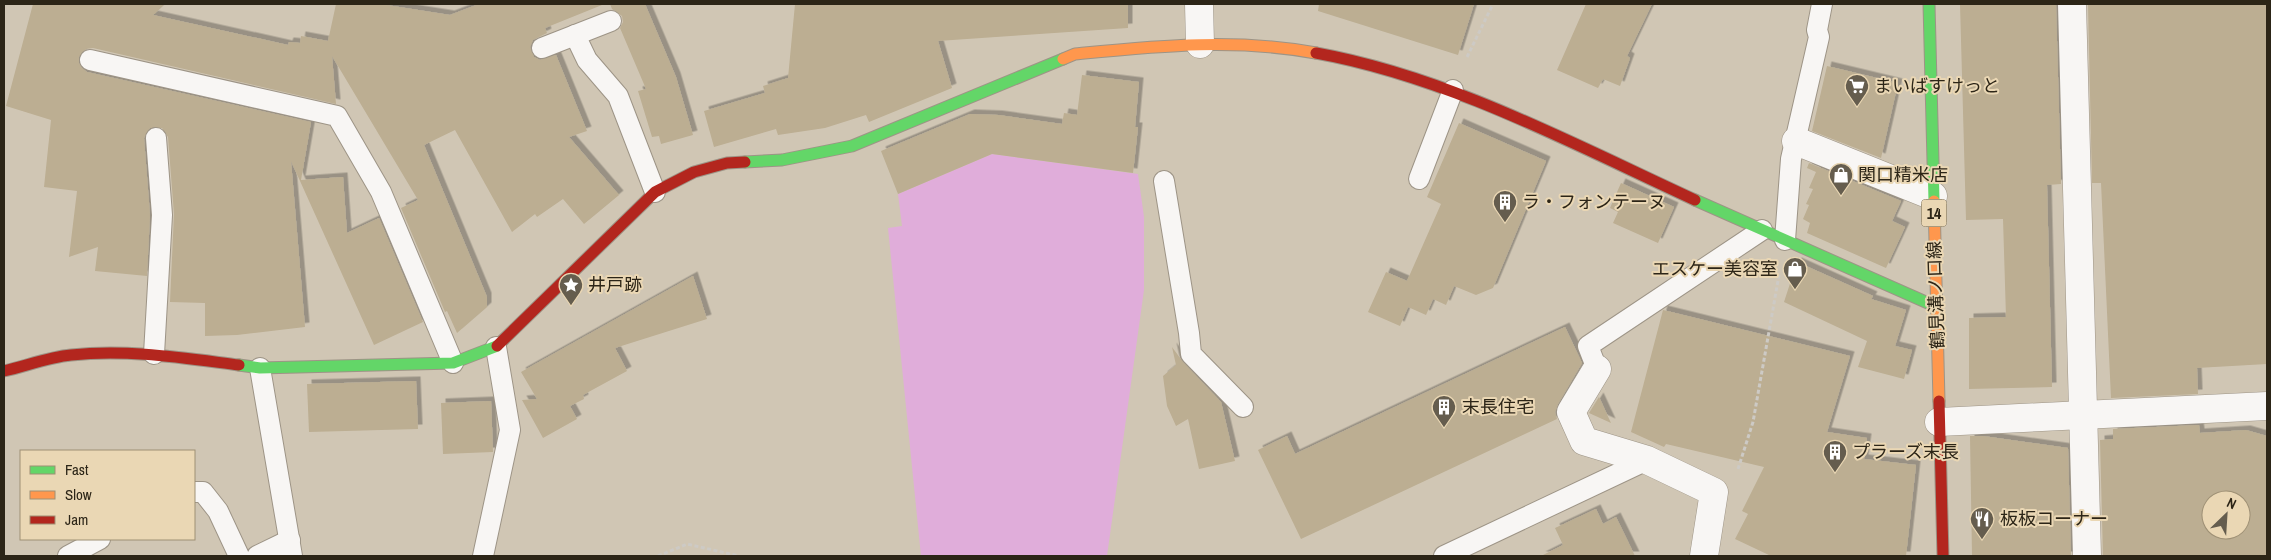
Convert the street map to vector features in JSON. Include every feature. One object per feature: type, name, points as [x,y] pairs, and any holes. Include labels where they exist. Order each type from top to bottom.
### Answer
[{"type":"street","points":[[1199,4],[1200,44]]},
{"type":"street","name":"鶴見溝ノ口線","points":[[1929,4],[1943,556]]},
{"type":"street","points":[[2072,4],[2087,556]]},
{"type":"street","points":[[4,371],[68,355],[116,352],[154,354],[260,368],[453,364],[496,347],[655,192],[694,172],[727,163],[782,160],[852,146],[1075,54],[1200,44],[1236,43],[1285,47],[1351,59],[1453,90],[1937,307]]},
{"type":"street","points":[[1796,141],[1933,196]]},
{"type":"street","points":[[1597,369],[1571,412],[1584,441],[1647,460],[1714,492],[1710,554]]},
{"type":"street","points":[[1939,422],[2267,406]]},
{"type":"lane","points":[[1785,240],[1791,159],[1819,37],[1817,30],[1822,4]]},
{"type":"lane","points":[[542,48],[611,20]]},
{"type":"lane","points":[[575,35],[588,60],[618,96],[655,192]]},
{"type":"lane","points":[[90,60],[337,116],[381,192],[453,364]]},
{"type":"lane","points":[[1419,179],[1453,90]]},
{"type":"lane","points":[[154,354],[162,215],[156,138]]},
{"type":"lane","points":[[1164,181],[1190,333],[1191,354],[1243,406]]},
{"type":"lane","points":[[1597,369],[1588,346],[1762,230]]},
{"type":"lane","points":[[483,556],[510,430],[496,347]]},
{"type":"lane","points":[[257,556],[291,548],[260,368]]},
{"type":"lane","points":[[1444,556],[1647,460]]},
{"type":"lane","points":[[195,492],[203,492],[218,511],[239,556]]},
{"type":"lane","points":[[68,556],[98,540]]},
{"type":"path","points":[[1453,90],[1493,4]]},
{"type":"path","points":[[1714,492],[1734,482],[1752,422],[1785,240]]},
{"type":"path","points":[[658,556],[687,544],[739,556]]},
{"type":"shaded area","points":[[992,154],[1138,174],[1144,217],[1144,290],[1107,556],[921,556],[888,228],[902,226],[898,194]]},
{"type":"building","points":[[33,4],[165,4],[153,15],[288,45],[289,42],[300,43],[301,36],[328,41],[336,4],[380,4],[450,15],[479,4],[601,4],[545,28],[547,33],[533,40],[530,47],[534,57],[540,60],[556,55],[587,131],[569,137],[619,195],[584,224],[563,199],[537,217],[535,214],[512,232],[455,130],[424,145],[487,297],[487,307],[457,333],[447,311],[445,312],[401,208],[418,200],[332,56],[336,104],[93,48],[86,49],[79,57],[79,63],[87,72],[311,122],[301,180],[343,177],[347,233],[379,218],[423,322],[374,345],[291,161],[305,327],[237,335],[205,336],[205,303],[170,302],[174,214],[168,137],[162,128],[150,128],[144,138],[150,215],[147,276],[95,271],[98,247],[69,257],[77,191],[44,187],[51,120],[6,106]]},
{"type":"building","points":[[610,4],[645,4],[676,77],[693,135],[661,144],[659,136],[652,137],[638,91],[646,89],[620,28],[623,22],[622,16],[612,9]]},
{"type":"building","points":[[795,4],[1128,4],[1128,28],[938,41],[952,88],[869,122],[866,115],[825,128],[778,135],[776,129],[714,147],[704,111],[765,93],[763,86],[788,78]]},
{"type":"building","points":[[1319,4],[1474,4],[1458,55],[1318,11]]},
{"type":"building","points":[[1586,4],[1652,4],[1627,56],[1630,58],[1620,86],[1603,79],[1598,88],[1557,70]]},
{"type":"building","points":[[1960,4],[2056,4],[2061,184],[2047,185],[2052,387],[1969,389],[1969,318],[2006,317],[2003,219],[1966,220]]},
{"type":"building","points":[[2088,4],[2267,4],[2267,364],[2197,368],[2198,394],[2111,398],[2101,183],[2092,183]]},
{"type":"building","points":[[1827,66],[1898,83],[1881,158],[1812,131]]},
{"type":"building","points":[[1082,75],[1139,82],[1135,127],[1138,127],[1133,173],[992,154],[898,194],[881,151],[970,114],[998,115],[1062,124],[1064,113],[1077,115]]},
{"type":"building","points":[[1459,123],[1546,161],[1493,288],[1476,295],[1454,286],[1446,305],[1433,299],[1426,315],[1408,307],[1400,326],[1368,312],[1386,272],[1407,281],[1441,204],[1427,197]]},
{"type":"building","points":[[1809,163],[1901,201],[1892,221],[1905,227],[1886,268],[1807,233],[1810,223],[1803,219],[1809,205],[1806,204],[1813,189],[1809,188],[1816,172],[1807,168]]},
{"type":"building","points":[[1621,183],[1674,207],[1658,243],[1613,223],[1618,212],[1610,208]]},
{"type":"building","points":[[1797,262],[1873,296],[1871,299],[1906,310],[1895,346],[1912,350],[1904,379],[1858,367],[1867,341],[1784,302]]},
{"type":"building","points":[[693,276],[707,319],[615,348],[627,371],[583,395],[584,399],[570,406],[577,419],[543,438],[522,400],[537,399],[521,372]]},
{"type":"building","points":[[1663,310],[1850,356],[1827,432],[1867,438],[1864,459],[1916,465],[1906,556],[1771,556],[1735,539],[1748,514],[1742,511],[1764,467],[1666,444],[1664,447],[1631,432]]},
{"type":"building","name":"末長住宅","points":[[1565,327],[1582,363],[1558,404],[1555,412],[1557,419],[1301,539],[1258,450],[1287,436],[1295,454]]},
{"type":"building","points":[[1172,347],[1183,362],[1221,402],[1235,461],[1199,469],[1188,419],[1176,426],[1167,406],[1163,376],[1176,365]]},
{"type":"building","points":[[416,381],[418,429],[309,432],[307,384]]},
{"type":"building","points":[[1599,397],[1611,423],[1589,413]]},
{"type":"building","points":[[491,401],[493,452],[443,454],[441,403]]},
{"type":"building","points":[[2199,425],[2200,433],[2246,430],[2267,436],[2267,556],[2103,556],[2100,440],[2113,439],[2113,429]]},
{"type":"building","points":[[1970,436],[1983,436],[2068,448],[2071,556],[1972,556]]},
{"type":"building","points":[[1596,509],[1603,524],[1616,517],[1635,556],[1541,556],[1563,545],[1555,528]]},
{"type":"traffic: fast","points":[[1929,4],[1934,201]]},
{"type":"traffic: fast","points":[[745,162],[782,160],[852,146],[1063,59]]},
{"type":"traffic: fast","points":[[1695,200],[1937,307]]},
{"type":"traffic: fast","points":[[239,365],[260,368],[453,363],[497,346]]},
{"type":"traffic: slow","points":[[1063,59],[1075,54],[1196,45],[1286,48],[1316,53]]},
{"type":"traffic: slow","points":[[1934,201],[1939,401]]},
{"type":"traffic: jam","points":[[1316,53],[1414,78],[1462,95],[1557,135],[1695,200]]},
{"type":"traffic: jam","points":[[497,346],[655,192],[694,172],[727,163],[745,162]]},
{"type":"traffic: jam","points":[[4,371],[54,358],[92,353],[155,355],[239,365]]},
{"type":"traffic: jam","points":[[1939,401],[1943,556]]},
{"type":"place","name":"まいばすけっと","points":[[1857,107]]},
{"type":"place","name":"関口精米店","points":[[1841,196]]},
{"type":"place","name":"ラ・フォンテーヌ","points":[[1505,223]]},
{"type":"place","name":"エスケー美容室","points":[[1795,290]]},
{"type":"place","name":"井戸跡","points":[[571,306]]},
{"type":"place","name":"末長住宅","points":[[1444,428]]},
{"type":"place","name":"プラーズ末長","points":[[1835,473]]},
{"type":"place","name":"板板コーナー","points":[[1982,540]]}]
